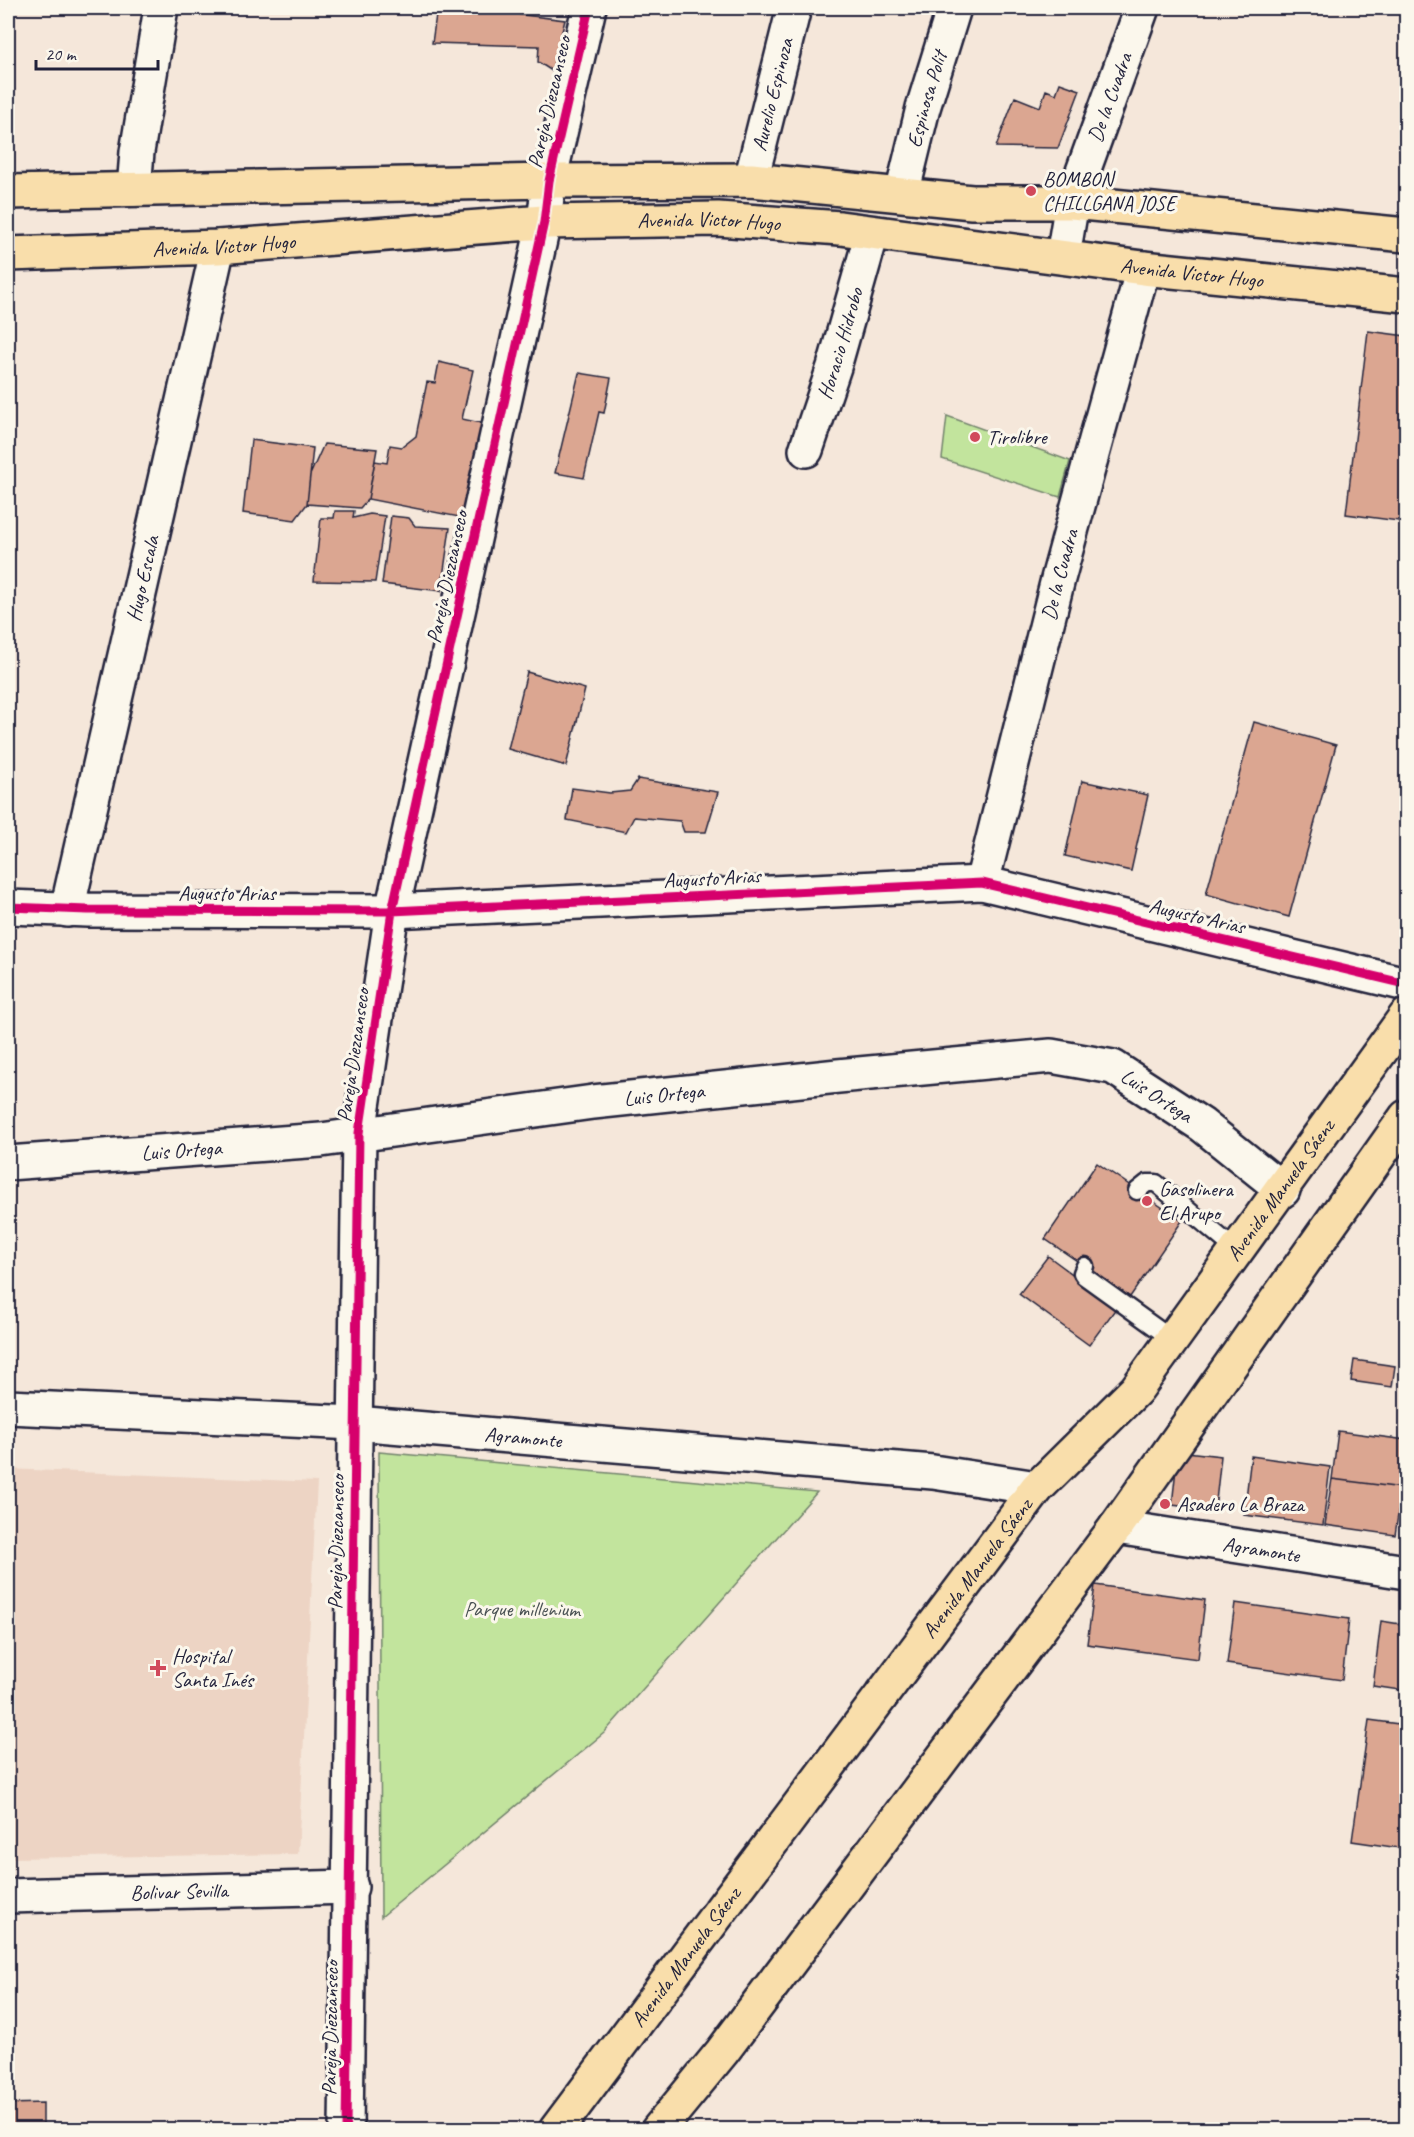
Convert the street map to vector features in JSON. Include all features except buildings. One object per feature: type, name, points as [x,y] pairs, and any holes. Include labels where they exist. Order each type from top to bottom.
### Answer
[{"type":"main road","name":"Avenida Victor Hugo","points":[[8,192],[549,181],[751,180],[972,202],[1072,202],[1407,235]]},
{"type":"main road","name":"Avenida Victor Hugo","points":[[8,254],[218,248],[544,222],[718,219],[840,228],[1143,268],[1407,295]]},
{"type":"main road","name":"Avenida Manuela Sáenz","points":[[556,2130],[1036,1488],[1136,1390],[1407,1016]]},
{"type":"main road","points":[[658,2130],[722,2052],[1116,1527],[1407,1117]]},
{"type":"street","points":[[134,189],[137,152],[161,8]]},
{"type":"street","name":"Pareja Diezcanseco","points":[[346,2130],[351,1887],[359,1133],[392,911],[544,222],[549,181],[589,8]]},
{"type":"street","name":"Aurelio Espinoza","points":[[751,180],[794,8]]},
{"type":"street","name":"Espinosa Polit","points":[[902,194],[923,108],[954,8]]},
{"type":"street","name":"De la Cuadra","points":[[1063,256],[1072,202],[1142,8]]},
{"type":"street","name":"Horacio Hidrobo","points":[[806,450],[834,367],[872,233]]},
{"type":"street","name":"Hugo Escala","points":[[67,910],[218,248]]},
{"type":"street","name":"De la Cuadra","points":[[982,883],[1058,579],[1143,268]]},
{"type":"street","name":"Augusto Arias","points":[[8,907],[67,910],[392,911],[982,883],[1407,984]]},
{"type":"street","name":"Luis Ortega","points":[[8,1163],[321,1140],[604,1101],[1051,1056],[1113,1067],[1202,1125],[1283,1190]]},
{"type":"street","name":"Agramonte","points":[[8,1407],[355,1423],[933,1472],[1036,1488]]},
{"type":"street","name":"Agramonte","points":[[1116,1527],[1407,1572]]},
{"type":"street","name":"Bolivar Sevilla","points":[[8,1896],[351,1887]]},
{"type":"lane","points":[[1137,1191],[1147,1183],[1156,1183],[1237,1251]]},
{"type":"lane","points":[[1085,1266],[1082,1273],[1084,1276],[1173,1341]]},
{"type":"shaded area","name":"Hospital Santa Inés","points":[[8,1469],[317,1482],[298,1854],[8,1858]]},
{"type":"green space","name":"Tirolibre","points":[[947,416],[1070,461],[1060,497],[942,459]]},
{"type":"green space","name":"Parque millenium","points":[[379,1452],[817,1492],[604,1733],[381,1917]]},
{"type":"cycle path","points":[[346,2130],[359,1133],[392,911],[544,222],[549,181],[589,8]]},
{"type":"cycle path","points":[[8,907],[88,910],[392,911],[982,883],[1406,984]]},
{"type":"place","name":"BOMBON CHILLGANA JOSE","points":[[1031,191]]},
{"type":"place","name":"Tirolibre","points":[[975,437]]},
{"type":"place","name":"Gasolinera El Arupo","points":[[1147,1201]]},
{"type":"place","name":"Asadero La Braza","points":[[1165,1504]]},
{"type":"place","name":"Hospital Santa Inés","points":[[158,1668]]}]
